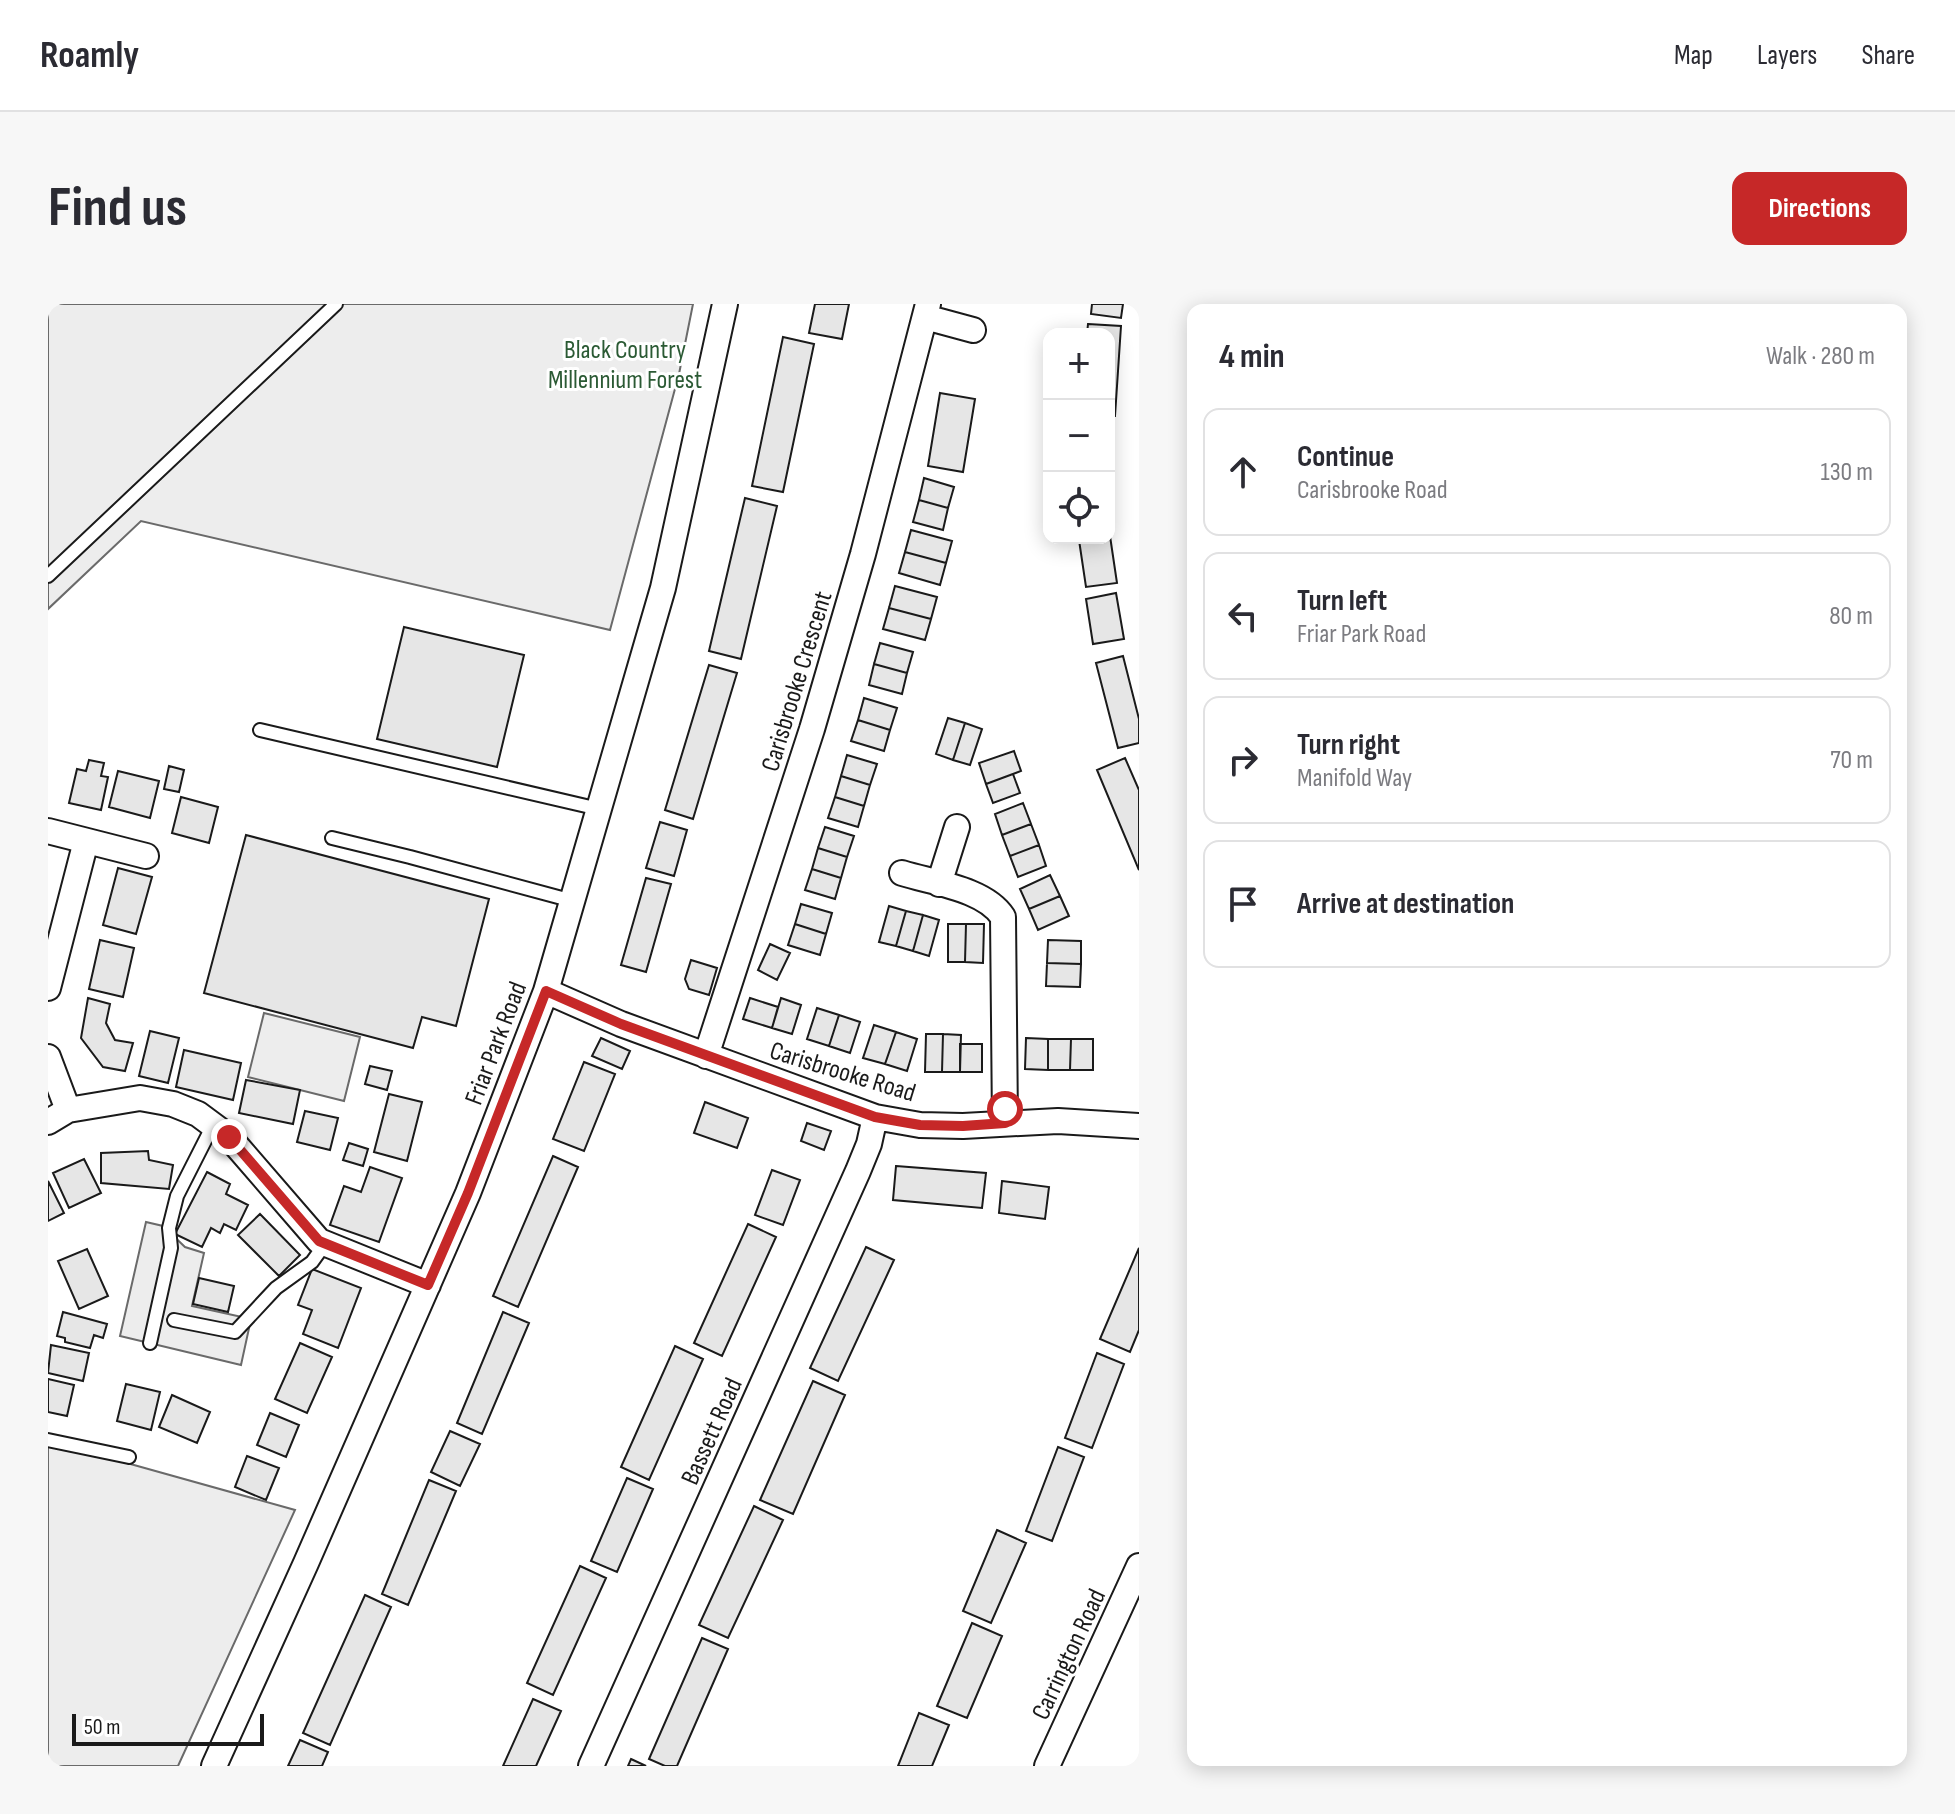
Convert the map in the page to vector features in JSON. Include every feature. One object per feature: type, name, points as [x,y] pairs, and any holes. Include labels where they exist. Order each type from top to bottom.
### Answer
[{"type":"street","name":"Friar Park Road","points":[[214,1766],[468,1193],[546,991],[663,588],[725,304]]},
{"type":"street","name":"Carisbrooke Crescent","points":[[706,1056],[812,729],[863,554],[926,311],[973,330]]},
{"type":"street","points":[[939,884],[957,827]]},
{"type":"street","points":[[48,831],[146,856]]},
{"type":"street","points":[[48,988],[86,841]]},
{"type":"street","points":[[902,873],[981,896],[995,904],[1003,917],[1005,1123]]},
{"type":"street","name":"Carisbrooke Road","points":[[546,991],[621,1024],[875,1117],[920,1125],[1058,1121],[1139,1126]]},
{"type":"street","points":[[48,1057],[58,1116],[140,1098],[173,1104],[198,1114],[229,1137],[309,1230],[325,1244],[428,1285]]},
{"type":"street","name":"Bassett Road","points":[[591,1766],[858,1171],[875,1117]]},
{"type":"street","name":"Carrington Road","points":[[1047,1766],[1139,1566]]},
{"type":"lane","points":[[48,576],[336,304]]},
{"type":"lane","points":[[260,730],[599,809]]},
{"type":"lane","points":[[332,838],[573,901]]},
{"type":"lane","points":[[150,1343],[171,1248],[169,1228],[177,1196],[213,1125]]},
{"type":"lane","points":[[174,1320],[235,1332],[276,1288],[312,1262],[325,1244]]},
{"type":"lane","points":[[48,1440],[129,1457]]},
{"type":"shaded area","points":[[48,304],[693,304],[679,374],[610,630],[141,521],[48,609]]},
{"type":"shaded area","points":[[264,1013],[360,1037],[344,1101],[248,1077]]},
{"type":"shaded area","points":[[146,1222],[163,1226],[185,1247],[204,1253],[192,1306],[251,1319],[241,1365],[120,1336]]},
{"type":"shaded area","points":[[48,1441],[295,1510],[178,1766],[48,1766]]},
{"type":"building","points":[[815,304],[849,304],[842,339],[809,333]]},
{"type":"building","points":[[1092,304],[1123,304],[1121,318],[1091,314]]},
{"type":"building","points":[[1088,324],[1121,326],[1115,416],[1115,328],[1088,328]]},
{"type":"building","points":[[783,337],[814,344],[783,492],[752,486]]},
{"type":"building","points":[[940,393],[975,399],[963,472],[928,466]]},
{"type":"building","points":[[924,478],[954,487],[948,508],[919,500]]},
{"type":"building","points":[[745,498],[777,506],[741,659],[709,651]]},
{"type":"building","points":[[919,500],[948,508],[943,530],[913,522]]},
{"type":"building","points":[[911,530],[952,541],[946,563],[905,552]]},
{"type":"building","points":[[1080,544],[1111,544],[1117,583],[1086,587]]},
{"type":"building","points":[[905,552],[946,563],[940,585],[899,573]]},
{"type":"building","points":[[895,586],[937,597],[931,619],[889,608]]},
{"type":"building","points":[[1116,593],[1124,639],[1093,644],[1086,599]]},
{"type":"building","points":[[889,608],[931,619],[925,640],[883,629]]},
{"type":"building","points":[[404,627],[524,655],[497,767],[377,739]]},
{"type":"building","points":[[880,643],[913,652],[907,673],[874,664]]},
{"type":"building","points":[[1123,656],[1139,719],[1139,743],[1118,748],[1096,663]]},
{"type":"building","points":[[874,664],[907,673],[902,694],[869,685]]},
{"type":"building","points":[[709,665],[737,673],[693,819],[665,810]]},
{"type":"building","points":[[864,698],[897,708],[890,730],[858,720]]},
{"type":"building","points":[[948,718],[965,723],[953,760],[936,754]]},
{"type":"building","points":[[858,720],[890,730],[884,751],[851,741]]},
{"type":"building","points":[[965,723],[982,729],[970,765],[953,760]]},
{"type":"building","points":[[1014,751],[1021,771],[986,784],[979,763]]},
{"type":"building","points":[[847,755],[877,764],[870,785],[841,776]]},
{"type":"building","points":[[1125,758],[1139,790],[1139,870],[1097,770]]},
{"type":"building","points":[[89,760],[104,763],[101,776],[108,777],[101,810],[69,803],[77,769],[86,771]]},
{"type":"building","points":[[169,766],[184,770],[179,792],[164,789]]},
{"type":"building","points":[[118,771],[159,781],[150,818],[109,807]]},
{"type":"building","points":[[1013,774],[1020,793],[993,803],[986,784]]},
{"type":"building","points":[[841,776],[870,785],[864,806],[835,797]]},
{"type":"building","points":[[181,797],[218,807],[209,843],[172,833]]},
{"type":"building","points":[[835,797],[864,806],[858,827],[828,818]]},
{"type":"building","points":[[1023,803],[1031,824],[1002,835],[995,814]]},
{"type":"building","points":[[660,822],[687,830],[674,876],[646,868]]},
{"type":"building","points":[[1031,824],[1039,845],[1010,856],[1002,835]]},
{"type":"building","points":[[825,827],[854,836],[847,857],[818,848]]},
{"type":"building","points":[[246,835],[489,899],[456,1026],[422,1017],[413,1048],[204,993]]},
{"type":"building","points":[[1039,845],[1046,866],[1018,877],[1010,856]]},
{"type":"building","points":[[818,848],[847,857],[841,878],[812,869]]},
{"type":"building","points":[[118,868],[152,877],[136,934],[103,925]]},
{"type":"building","points":[[812,869],[841,878],[835,899],[805,890]]},
{"type":"building","points":[[1050,875],[1060,896],[1029,909],[1020,889]]},
{"type":"building","points":[[646,878],[671,884],[646,972],[621,965]]},
{"type":"building","points":[[1060,896],[1069,916],[1038,930],[1029,909]]},
{"type":"building","points":[[801,904],[832,913],[826,934],[795,924]]},
{"type":"building","points":[[889,906],[906,911],[896,946],[879,942]]},
{"type":"building","points":[[906,911],[923,915],[913,951],[896,946]]},
{"type":"building","points":[[923,915],[939,920],[929,956],[913,951]]},
{"type":"building","points":[[795,924],[826,934],[820,955],[788,945]]},
{"type":"building","points":[[948,924],[966,924],[965,962],[948,962]]},
{"type":"building","points":[[966,924],[984,924],[983,963],[965,962]]},
{"type":"building","points":[[100,940],[134,948],[123,997],[89,989]]},
{"type":"building","points":[[1048,940],[1081,941],[1081,964],[1047,963]]},
{"type":"building","points":[[770,944],[790,953],[777,980],[758,970]]},
{"type":"building","points":[[691,960],[717,968],[709,995],[689,989],[685,979]]},
{"type":"building","points":[[1047,963],[1081,964],[1080,987],[1046,986]]},
{"type":"building","points":[[88,998],[110,1004],[106,1023],[115,1040],[133,1043],[125,1071],[103,1067],[81,1038]]},
{"type":"building","points":[[750,998],[778,1007],[772,1028],[743,1019]]},
{"type":"building","points":[[781,998],[801,1005],[792,1034],[772,1028]]},
{"type":"building","points":[[817,1008],[839,1015],[829,1046],[807,1039]]},
{"type":"building","points":[[839,1015],[860,1022],[850,1053],[829,1046]]},
{"type":"building","points":[[874,1025],[896,1032],[885,1064],[863,1058]]},
{"type":"building","points":[[150,1031],[179,1038],[168,1083],[139,1076]]},
{"type":"building","points":[[896,1032],[917,1039],[907,1071],[885,1064]]},
{"type":"building","points":[[926,1034],[943,1034],[942,1072],[925,1072]]},
{"type":"building","points":[[943,1034],[961,1035],[960,1072],[942,1072]]},
{"type":"building","points":[[601,1038],[630,1051],[622,1069],[592,1056]]},
{"type":"building","points":[[1026,1038],[1048,1039],[1048,1070],[1025,1069]]},
{"type":"building","points":[[1048,1039],[1071,1039],[1070,1070],[1048,1070]]},
{"type":"building","points":[[1071,1039],[1093,1039],[1093,1070],[1070,1070]]},
{"type":"building","points":[[960,1044],[982,1044],[982,1072],[960,1072]]},
{"type":"building","points":[[184,1050],[241,1063],[233,1100],[176,1087]]},
{"type":"building","points":[[584,1062],[615,1074],[584,1151],[553,1139]]},
{"type":"building","points":[[370,1066],[392,1071],[387,1090],[365,1084]]},
{"type":"building","points":[[246,1080],[300,1090],[293,1124],[239,1113]]},
{"type":"building","points":[[389,1094],[422,1102],[407,1161],[374,1152]]},
{"type":"building","points":[[705,1102],[748,1118],[737,1148],[694,1133]]},
{"type":"building","points":[[305,1111],[338,1118],[330,1150],[297,1142]]},
{"type":"building","points":[[807,1123],[831,1131],[824,1150],[801,1141]]},
{"type":"building","points":[[349,1143],[368,1149],[363,1166],[343,1160]]},
{"type":"building","points":[[148,1151],[149,1160],[173,1165],[169,1189],[101,1183],[101,1153]]},
{"type":"building","points":[[553,1156],[578,1167],[518,1307],[493,1296]]},
{"type":"building","points":[[84,1159],[101,1193],[69,1208],[53,1173]]},
{"type":"building","points":[[896,1166],[986,1173],[982,1208],[893,1200]]},
{"type":"building","points":[[370,1167],[402,1178],[379,1242],[330,1225],[344,1186],[361,1192]]},
{"type":"building","points":[[772,1170],[800,1180],[783,1225],[755,1215]]},
{"type":"building","points":[[207,1172],[230,1184],[226,1194],[248,1205],[236,1230],[224,1224],[220,1233],[211,1228],[202,1247],[175,1234]]},
{"type":"building","points":[[48,1181],[64,1213],[48,1221]]},
{"type":"building","points":[[1002,1181],[1049,1187],[1045,1219],[999,1213]]},
{"type":"building","points":[[260,1214],[300,1255],[279,1276],[238,1235]]},
{"type":"building","points":[[748,1224],[776,1237],[722,1356],[694,1343]]},
{"type":"building","points":[[866,1247],[894,1260],[838,1381],[810,1368]]},
{"type":"building","points":[[1139,1248],[1139,1330],[1130,1352],[1100,1339]]},
{"type":"building","points":[[87,1249],[108,1296],[79,1309],[58,1261]]},
{"type":"building","points":[[312,1269],[361,1288],[338,1348],[303,1334],[312,1310],[298,1305]]},
{"type":"building","points":[[199,1278],[234,1286],[228,1312],[193,1304]]},
{"type":"building","points":[[63,1312],[107,1324],[103,1338],[94,1335],[90,1348],[65,1342],[65,1338],[57,1336]]},
{"type":"building","points":[[503,1312],[529,1323],[482,1434],[457,1423]]},
{"type":"building","points":[[300,1343],[332,1357],[307,1413],[275,1399]]},
{"type":"building","points":[[51,1345],[89,1353],[83,1381],[48,1373]]},
{"type":"building","points":[[675,1346],[703,1359],[649,1480],[621,1467]]},
{"type":"building","points":[[1097,1353],[1124,1364],[1092,1448],[1065,1438]]},
{"type":"building","points":[[48,1379],[74,1385],[67,1416],[48,1412]]},
{"type":"building","points":[[813,1381],[845,1395],[793,1514],[760,1500]]},
{"type":"building","points":[[126,1384],[160,1392],[151,1430],[117,1421]]},
{"type":"building","points":[[172,1395],[210,1412],[197,1443],[159,1427]]},
{"type":"building","points":[[270,1413],[299,1425],[286,1457],[257,1445]]},
{"type":"building","points":[[450,1431],[480,1444],[460,1486],[431,1472]]},
{"type":"building","points":[[1058,1447],[1084,1457],[1052,1541],[1026,1531]]},
{"type":"building","points":[[247,1456],[279,1468],[266,1500],[235,1487]]},
{"type":"building","points":[[627,1478],[653,1489],[617,1572],[591,1561]]},
{"type":"building","points":[[429,1480],[456,1491],[408,1605],[382,1594]]},
{"type":"building","points":[[754,1506],[783,1520],[728,1638],[699,1625]]},
{"type":"building","points":[[997,1530],[1026,1543],[991,1623],[963,1611]]},
{"type":"building","points":[[580,1566],[606,1578],[553,1695],[527,1683]]},
{"type":"building","points":[[365,1595],[391,1607],[330,1745],[303,1733]]},
{"type":"building","points":[[972,1623],[1002,1636],[967,1718],[937,1706]]},
{"type":"building","points":[[702,1638],[728,1649],[677,1766],[665,1766],[649,1759]]},
{"type":"building","points":[[533,1699],[561,1711],[536,1766],[503,1766]]},
{"type":"building","points":[[919,1713],[949,1725],[932,1766],[898,1766]]},
{"type":"building","points":[[300,1740],[328,1752],[322,1766],[288,1766]]},
{"type":"building","points":[[631,1759],[646,1766],[628,1766]]},
{"type":"route","points":[[229,1137],[319,1241],[428,1285],[468,1193],[546,991],[621,1024],[875,1117],[920,1125],[963,1126],[1005,1123],[1005,1109]]},
{"type":"park label","name":"Black Country Millennium Forest","points":[[625,364]]}]
